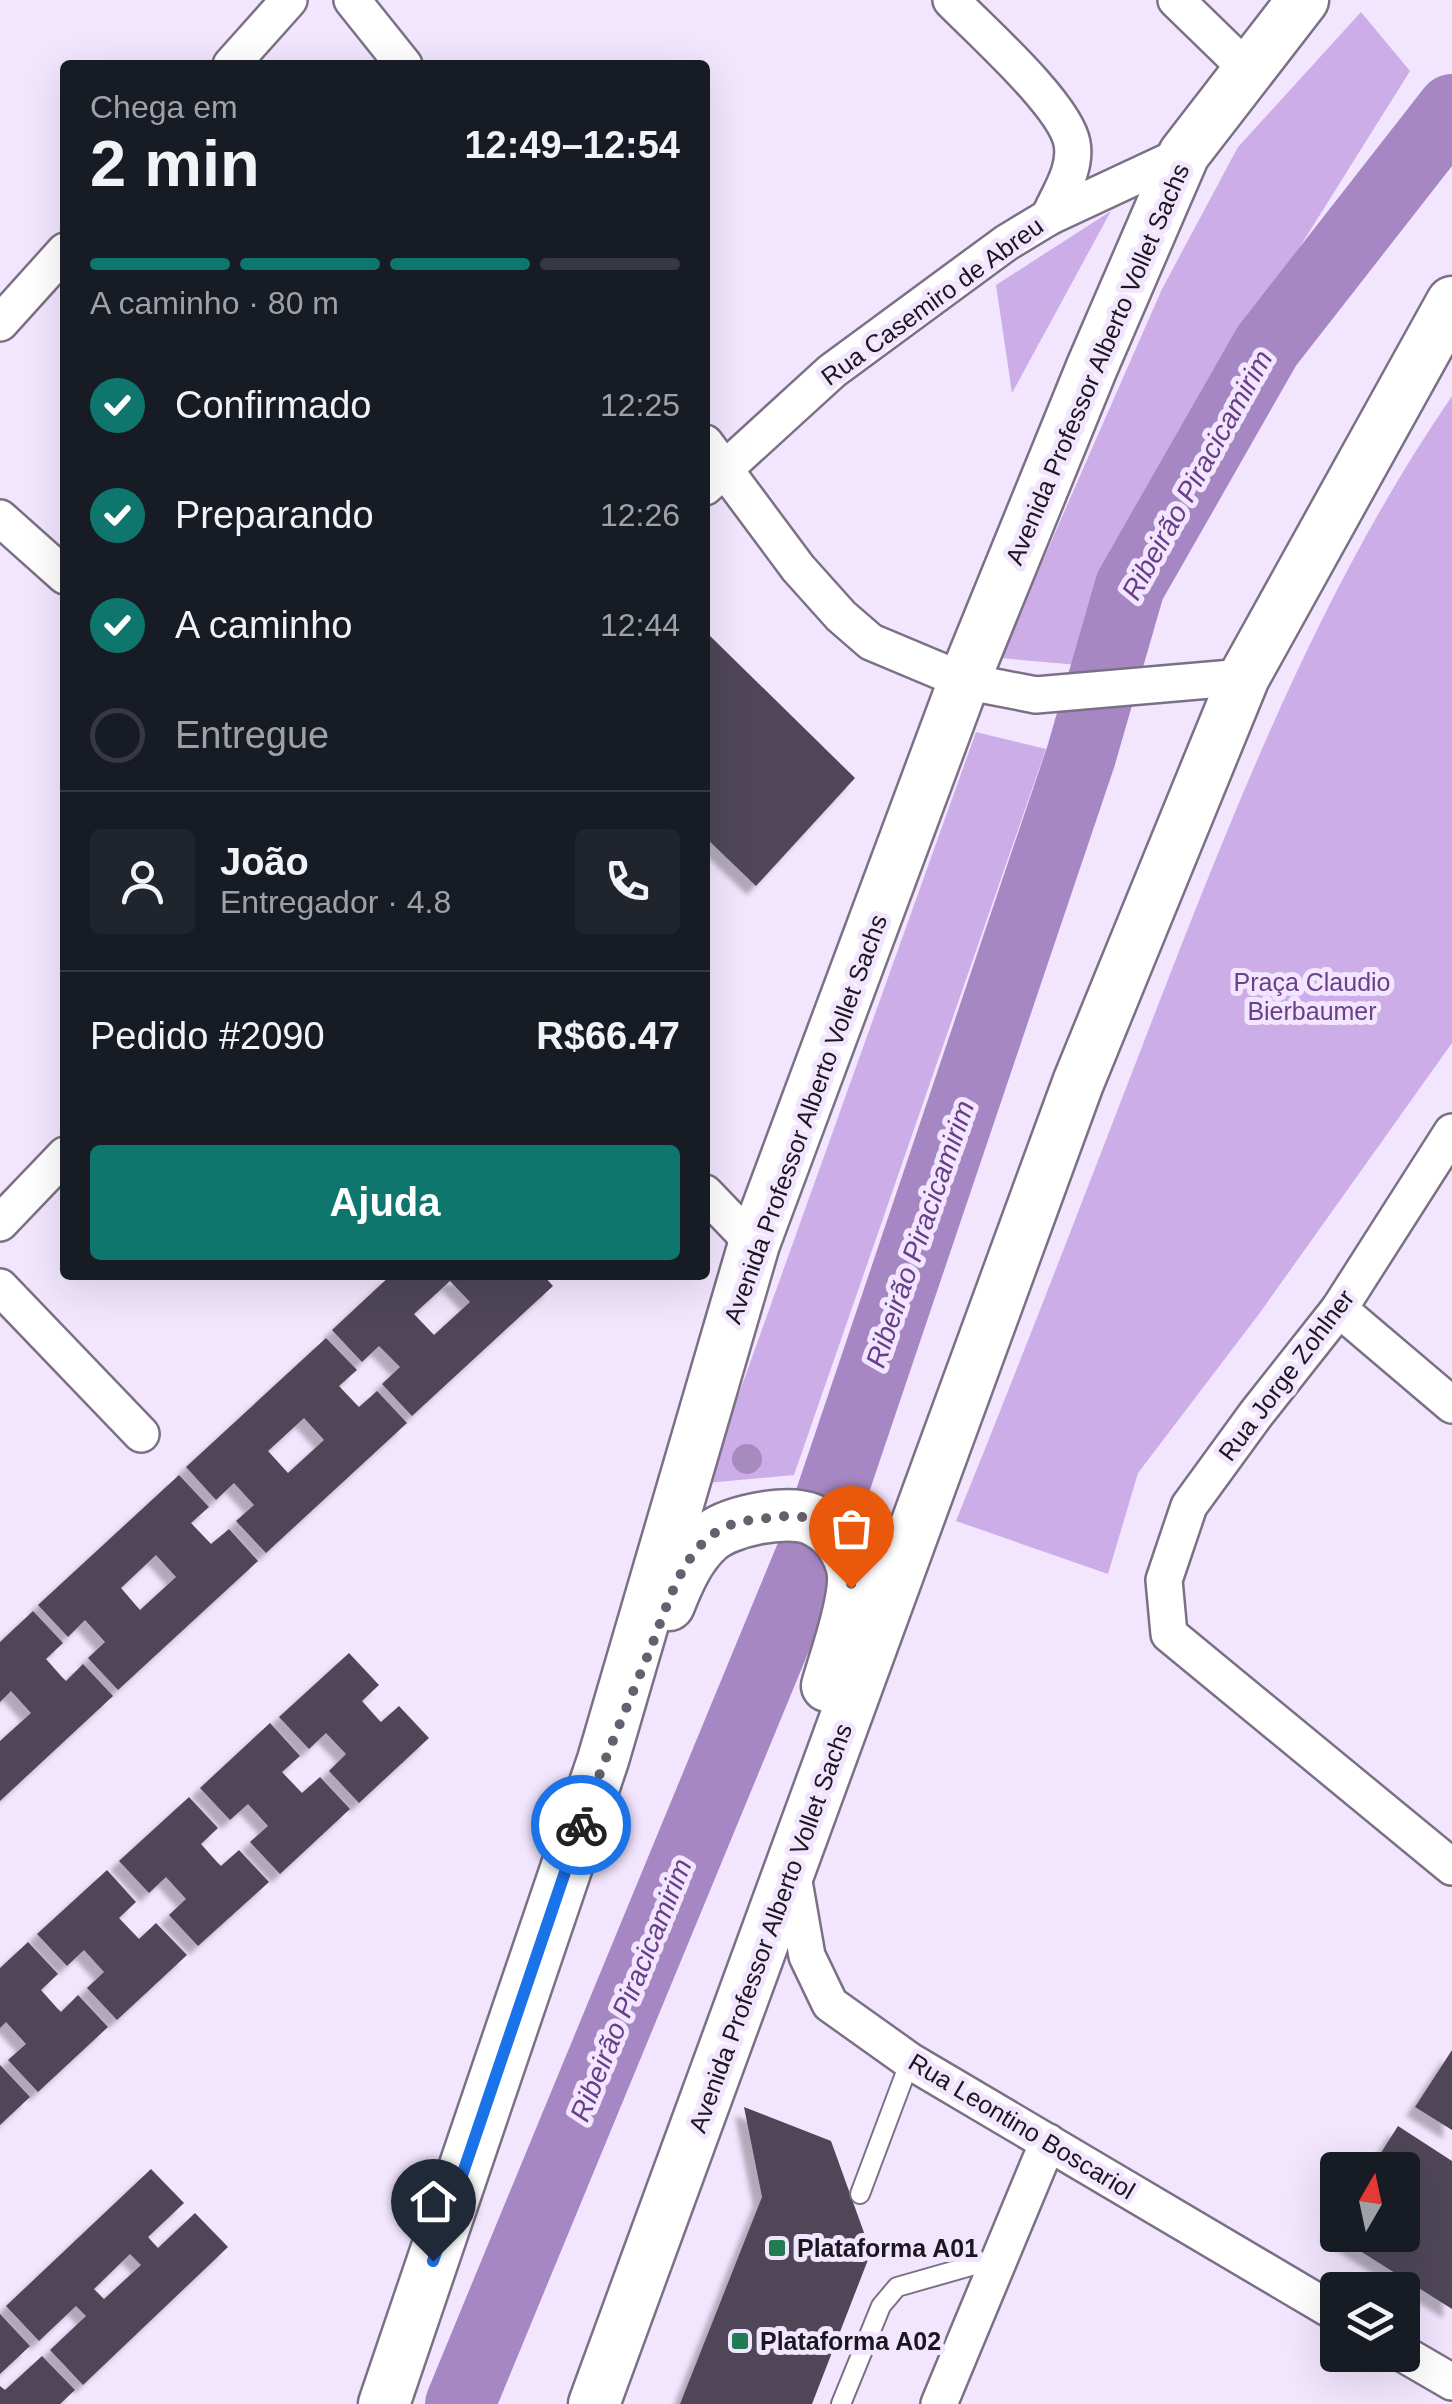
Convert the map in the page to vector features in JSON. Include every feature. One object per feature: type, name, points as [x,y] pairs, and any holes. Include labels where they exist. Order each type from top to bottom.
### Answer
[{"type":"main road","name":"Avenida Professor Alberto Vollet Sachs","points":[[384,2404],[604,1760],[754,1244],[964,681],[1184,154],[1303,0]]},
{"type":"main road","name":"Avenida Professor Alberto Vollet Sachs","points":[[594,2404],[1078,1083],[1244,677],[1452,302]]},
{"type":"main road","points":[[604,1760],[690,1560],[709,1537],[734,1522],[808,1517],[836,1534],[852,1568],[849,1608],[796,1786],[788,1837],[792,1870]]},
{"type":"street","points":[[235,60],[289,0]]},
{"type":"street","points":[[352,0],[400,60]]},
{"type":"street","points":[[951,0],[1048,101],[1072,141],[1072,168],[1048,216]]},
{"type":"street","points":[[1176,0],[1248,70]]},
{"type":"street","name":"Rua Casemiro de Abreu","points":[[711,466],[832,370],[1006,243],[1048,216],[1184,154]]},
{"type":"street","points":[[0,324],[60,257]]},
{"type":"street","points":[[711,466],[798,568],[871,642],[964,681],[1036,695],[1244,677]]},
{"type":"street","points":[[0,518],[60,572]]},
{"type":"street","name":"Rua Jorge Zohlner","points":[[1452,1132],[1339,1309],[1189,1506],[1164,1580],[1169,1634],[1452,1868]]},
{"type":"street","points":[[0,1224],[60,1161]]},
{"type":"street","points":[[710,1198],[754,1244]]},
{"type":"street","points":[[0,1287],[142,1434]]},
{"type":"street","points":[[1339,1309],[1452,1404]]},
{"type":"street","name":"Rua Leontino Boscariol","points":[[792,1870],[807,1956],[830,2004],[910,2060],[1320,2303]]},
{"type":"street","points":[[939,2404],[1048,2142]]},
{"type":"street","points":[[1420,2363],[1452,2382]]},
{"type":"lane","points":[[860,2194],[910,2060]]},
{"type":"lane","points":[[841,2404],[881,2306],[897,2287],[1000,2258]]},
{"type":"green space","points":[[1361,12],[1410,71],[1120,534],[1078,665],[1000,658],[1162,289],[1238,147]]},
{"type":"green space","points":[[1111,211],[1012,393],[996,285]]},
{"type":"green space","name":"Praça Claudio Bierbaumer","points":[[1452,396],[1452,1043],[1259,1314],[1138,1473],[1108,1574],[956,1521],[1254,766],[1364,539]]},
{"type":"green space","points":[[976,732],[1046,749],[794,1475],[707,1483]]},
{"type":"building","points":[[710,636],[855,778],[756,886],[710,842]]},
{"type":"building","points":[[386,1280],[548,1280],[553,1286],[412,1416],[382,1384],[400,1367],[379,1346],[362,1362],[332,1330]],"holes":[[[450,1281],[470,1302],[434,1335],[414,1314]]]},
{"type":"building","points":[[326,1338],[357,1370],[339,1386],[356,1404],[359,1407],[377,1391],[407,1423],[266,1553],[236,1521],[254,1505],[234,1483],[216,1500],[186,1467]],"holes":[[[304,1418],[324,1440],[288,1473],[268,1451]]]},
{"type":"building","points":[[179,1475],[209,1507],[191,1523],[211,1544],[229,1529],[258,1561],[118,1690],[88,1658],[105,1642],[85,1620],[68,1637],[38,1605]],"holes":[[[156,1555],[176,1577],[140,1610],[121,1588]]]},
{"type":"building","points":[[33,1611],[63,1643],[46,1659],[62,1677],[66,1681],[83,1664],[113,1696],[0,1801],[0,1741],[31,1713],[11,1691],[0,1702],[0,1642]]},
{"type":"building","points":[[349,1653],[379,1685],[362,1701],[378,1719],[381,1722],[399,1706],[429,1738],[359,1803],[329,1771],[346,1754],[326,1733],[309,1749],[279,1717]]},
{"type":"building","points":[[270,1723],[300,1756],[282,1772],[302,1793],[320,1777],[350,1809],[280,1874],[250,1842],[268,1826],[248,1804],[230,1820],[200,1788]]},
{"type":"building","points":[[189,1797],[218,1828],[201,1844],[217,1862],[221,1866],[239,1850],[269,1882],[198,1946],[169,1915],[186,1899],[166,1877],[149,1893],[119,1861]]},
{"type":"building","points":[[107,1870],[136,1902],[119,1918],[139,1939],[156,1923],[187,1955],[117,2020],[87,1988],[104,1972],[84,1950],[67,1966],[37,1934]]},
{"type":"building","points":[[28,1942],[58,1974],[41,1990],[57,2008],[61,2012],[78,1995],[108,2027],[38,2092],[8,2060],[26,2044],[6,2022],[0,2028],[0,1968]]},
{"type":"building","points":[[1452,2050],[1452,2130],[1415,2107]]},
{"type":"building","points":[[0,2065],[30,2097],[0,2125]]},
{"type":"building","points":[[744,2107],[831,2141],[871,2252],[812,2404],[680,2404],[762,2197]]},
{"type":"building","points":[[1398,2126],[1452,2161],[1452,2309],[1420,2289],[1420,2272],[1393,2272],[1362,2252],[1420,2252],[1420,2152],[1381,2152]]},
{"type":"building","points":[[151,2169],[184,2203],[148,2237],[158,2248],[195,2213],[228,2247],[83,2385],[50,2350],[86,2316],[76,2306],[39,2341],[6,2306]],"holes":[[[130,2254],[141,2265],[104,2299],[94,2289]]]},
{"type":"building","points":[[0,2314],[30,2346],[0,2374]]},
{"type":"building","points":[[42,2356],[75,2390],[60,2404],[0,2404],[0,2386],[5,2390]]},
{"type":"waterway","name":"Ribeirão Piracicamirim","points":[[460,2404],[812,1552],[1081,756],[1130,586],[1267,346],[1452,109]]},
{"type":"way so far","points":[[581,1825],[672,1598],[690,1560],[709,1537],[734,1522],[808,1517],[836,1534],[852,1568],[851,1588]]},
{"type":"place","name":"Plataforma A01","points":[[777,2248]]},
{"type":"place","name":"Plataforma A02","points":[[740,2341]]},
{"type":"route","points":[[433,2261],[581,1825]]}]
